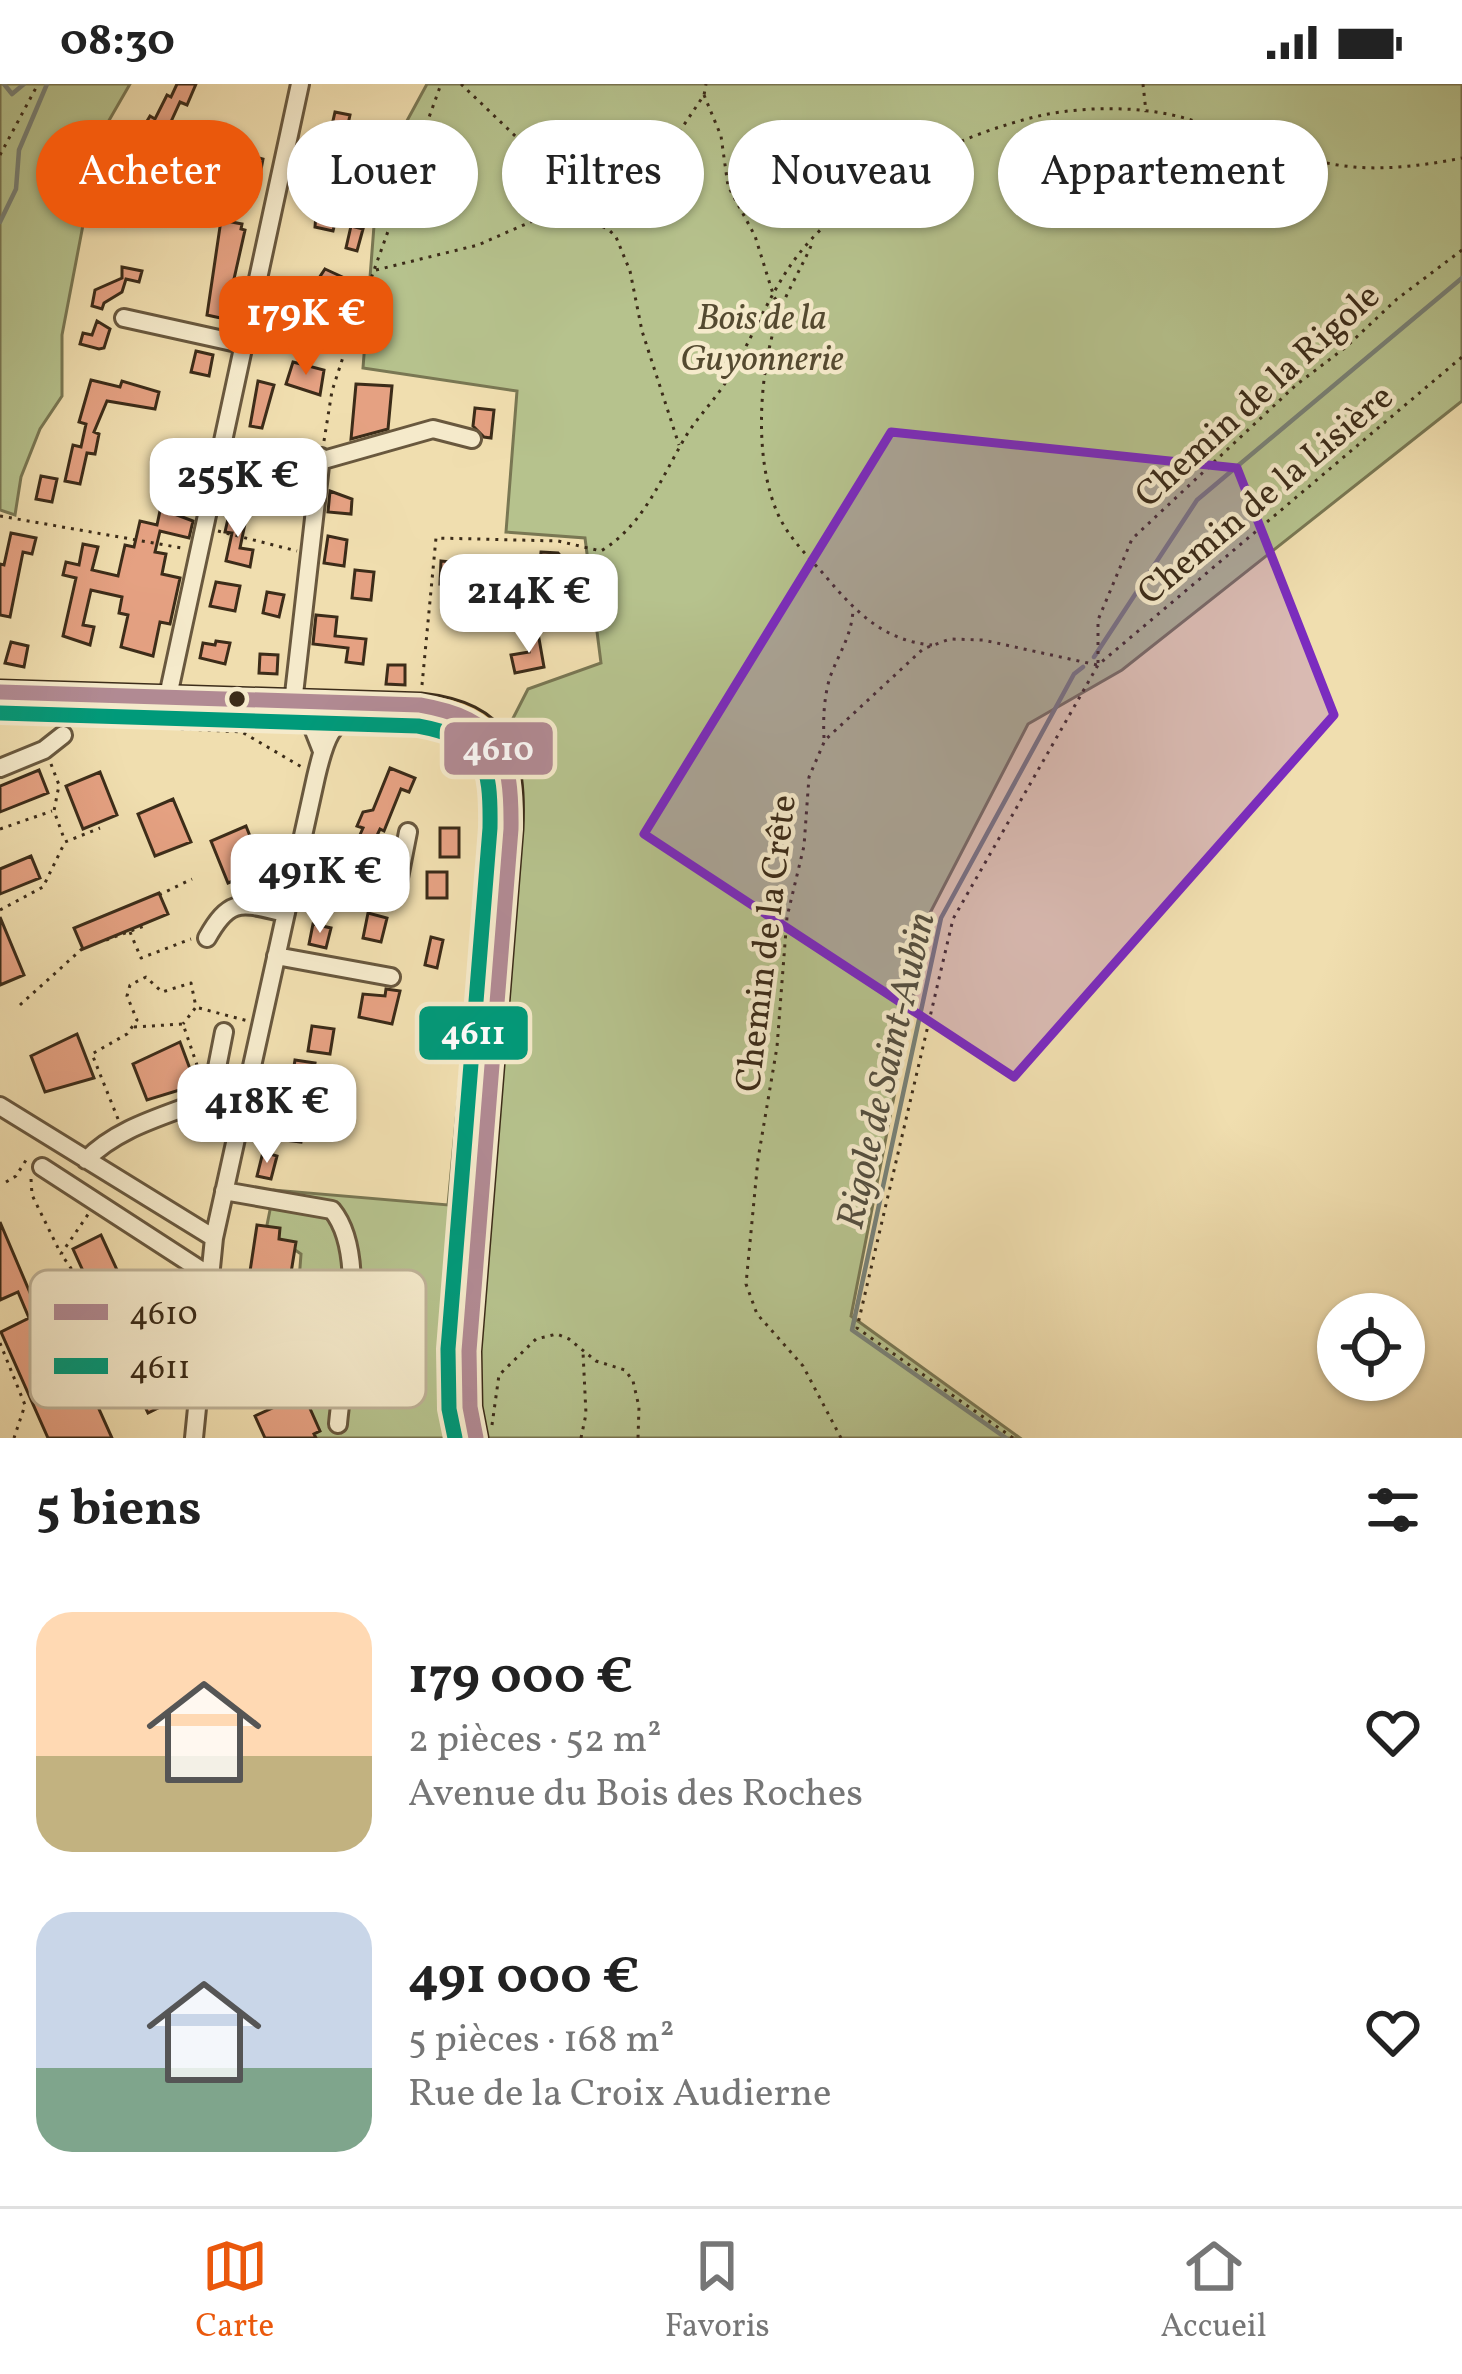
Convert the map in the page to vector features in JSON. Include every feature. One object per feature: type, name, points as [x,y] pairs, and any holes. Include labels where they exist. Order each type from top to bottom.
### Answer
[{"type":"main road","points":[[0,692],[420,704],[460,713],[484,729],[506,757],[513,785],[469,1352],[469,1393],[483,1437]]},
{"type":"street","points":[[168,696],[300,84]]},
{"type":"street","points":[[124,318],[246,345]]},
{"type":"street","points":[[322,751],[309,718],[293,703],[321,459],[433,429],[472,439]]},
{"type":"street","points":[[211,1270],[322,751],[329,730],[346,713],[371,705]]},
{"type":"street","points":[[0,768],[44,750],[62,735]]},
{"type":"street","points":[[398,883],[407,832]]},
{"type":"street","points":[[302,843],[401,860]]},
{"type":"street","points":[[210,934],[227,909],[239,903],[286,914]]},
{"type":"street","points":[[276,956],[391,977]]},
{"type":"street","points":[[86,1160],[123,1132],[208,1096],[224,1032]]},
{"type":"street","points":[[0,1106],[214,1238]]},
{"type":"street","points":[[37,1172],[95,1201],[201,1270]]},
{"type":"street","points":[[224,1191],[332,1210],[346,1227],[352,1270]]},
{"type":"street","points":[[194,1438],[197,1408]]},
{"type":"street","points":[[338,1424],[339,1408]]},
{"type":"path","points":[[0,155],[38,84]]},
{"type":"path","points":[[321,459],[332,391],[441,84]]},
{"type":"path","points":[[461,84],[502,123]]},
{"type":"path","points":[[680,447],[642,331],[630,271],[608,229],[643,186],[704,95],[706,84]]},
{"type":"path","points":[[1142,84],[1146,112]]},
{"type":"path","points":[[704,95],[721,136],[728,186],[755,236],[774,297],[782,308]]},
{"type":"path","points":[[420,704],[436,538],[558,542],[601,551],[620,539],[722,388],[796,258],[838,216],[894,174],[952,146],[1044,115],[1120,109],[1181,117],[1352,167],[1425,165],[1462,158]]},
{"type":"path","points":[[375,271],[478,245],[518,228]]},
{"type":"path","points":[[814,239],[782,308],[768,358],[763,418],[765,470],[777,512],[798,546],[853,610],[885,633],[934,645],[950,639],[983,640],[1098,665],[953,919],[857,1328],[1013,1438]]},
{"type":"path","name":"Chemin de la Rigole","points":[[1098,665],[1098,620],[1132,539],[1296,385],[1462,250]]},
{"type":"path","name":"Chemin de la Lisière","points":[[1098,665],[1462,357]]},
{"type":"path","points":[[0,516],[201,552]]},
{"type":"path","points":[[206,529],[289,546],[288,550],[296,552],[298,548],[308,550]]},
{"type":"path","points":[[825,740],[829,680],[851,636],[853,610]]},
{"type":"path","name":"Chemin de la Crête","points":[[841,1438],[802,1366],[758,1315],[746,1284],[758,1159],[778,1047],[787,917],[804,846],[809,777],[825,740],[907,662],[934,645]]},
{"type":"path","points":[[0,720],[242,732],[316,777]]},
{"type":"path","points":[[44,750],[59,785],[54,811],[65,842]]},
{"type":"path","points":[[0,829],[54,811]]},
{"type":"path","points":[[0,910],[43,887],[65,842],[100,828]]},
{"type":"path","points":[[159,895],[192,879]]},
{"type":"path","points":[[106,940],[147,925]]},
{"type":"path","points":[[130,932],[144,958],[210,934]]},
{"type":"path","points":[[20,1005],[83,949]]},
{"type":"path","points":[[123,1132],[92,1054],[137,1020],[127,996],[130,985],[146,977],[162,992],[191,983],[196,1007]]},
{"type":"path","points":[[196,1007],[245,1020]]},
{"type":"path","points":[[132,1027],[182,1024],[196,1007]]},
{"type":"path","points":[[182,1024],[208,1096]]},
{"type":"path","points":[[6,1182],[16,1176],[25,1156],[37,1172],[32,1195],[47,1232],[71,1270]]},
{"type":"path","points":[[61,1254],[95,1201]]},
{"type":"path","points":[[483,1437],[499,1375],[536,1339],[557,1334],[596,1361],[625,1370],[639,1407],[638,1438]]},
{"type":"path","points":[[0,1343],[25,1405],[14,1438]]},
{"type":"path","points":[[581,1438],[586,1414],[583,1351]]},
{"type":"highlighted area","points":[[891,432],[1237,468],[1334,715],[1014,1077],[644,834]]},
{"type":"green space","points":[[0,84],[130,84],[109,120],[36,120],[36,228],[82,228],[62,335],[62,396],[40,429],[21,477],[15,515],[0,510]]},
{"type":"green space","name":"Bois de la Guyonnerie","points":[[427,84],[1462,84],[1462,401],[1122,670],[1028,724],[930,913],[851,1316],[1020,1438],[278,1438],[283,1408],[426,1408],[426,1270],[300,1270],[301,1254],[266,1230],[274,1190],[448,1205],[481,858],[516,760],[506,732],[528,689],[601,663],[585,538],[506,532],[517,391],[363,368],[374,228],[478,228],[478,120],[407,120]]},
{"type":"building","points":[[177,84],[196,84],[187,105],[180,102],[172,120],[148,120],[150,116],[155,119],[167,95],[171,97]]},
{"type":"building","points":[[335,112],[350,115],[349,120],[333,120]]},
{"type":"building","points":[[220,228],[241,228],[245,230],[225,319],[207,315]]},
{"type":"building","points":[[351,228],[363,229],[357,251],[346,248]]},
{"type":"building","points":[[122,267],[142,271],[139,282],[126,279],[122,292],[102,309],[92,306],[95,290],[122,278]]},
{"type":"building","points":[[325,269],[351,281],[345,315],[326,310],[331,285],[319,278]]},
{"type":"building","points":[[97,321],[110,329],[104,348],[80,344],[83,333],[92,335]]},
{"type":"building","points":[[196,351],[213,355],[209,376],[191,372]]},
{"type":"building","points":[[293,362],[324,370],[320,395],[286,384]]},
{"type":"building","points":[[91,380],[120,387],[122,381],[159,392],[155,409],[107,401],[94,432],[99,434],[95,454],[87,453],[80,484],[65,481],[73,445],[81,447],[86,424],[79,422]]},
{"type":"building","points":[[258,381],[274,385],[262,428],[250,426]]},
{"type":"building","points":[[356,384],[392,386],[388,429],[351,439]]},
{"type":"building","points":[[475,408],[494,410],[491,438],[473,426]]},
{"type":"building","points":[[269,449],[281,452],[276,478],[259,475]]},
{"type":"building","points":[[157,464],[176,468],[172,486],[154,482]]},
{"type":"building","points":[[41,476],[57,479],[52,502],[36,499]]},
{"type":"building","points":[[250,484],[267,488],[262,509],[246,506]]},
{"type":"building","points":[[330,491],[352,499],[351,514],[328,512]]},
{"type":"building","points":[[164,492],[182,496],[177,515],[193,521],[189,538],[160,531],[155,552],[166,554],[162,574],[180,578],[170,624],[160,622],[153,656],[121,647],[128,615],[119,613],[122,597],[91,590],[83,625],[94,627],[90,645],[63,636],[76,578],[63,575],[66,562],[79,565],[83,544],[98,547],[92,570],[118,576],[125,545],[134,547],[140,521],[157,525]]},
{"type":"building","points":[[230,510],[247,514],[240,548],[253,550],[250,567],[226,561],[232,533],[225,532]]},
{"type":"building","points":[[11,533],[36,538],[32,554],[23,552],[10,617],[0,615],[0,564],[4,565]]},
{"type":"building","points":[[328,536],[347,540],[344,566],[324,563]]},
{"type":"building","points":[[541,552],[558,553],[581,580],[554,601],[548,594],[554,589],[548,580],[532,591],[520,573],[539,574]]},
{"type":"building","points":[[441,561],[452,562],[452,570],[461,570],[460,585],[440,584]]},
{"type":"building","points":[[355,570],[374,572],[371,600],[352,598]]},
{"type":"building","points":[[216,582],[240,586],[235,611],[210,606]]},
{"type":"building","points":[[267,592],[284,595],[279,617],[263,613]]},
{"type":"building","points":[[316,615],[337,617],[335,636],[366,639],[363,664],[346,662],[348,648],[313,644]]},
{"type":"building","points":[[538,633],[544,667],[515,673],[511,655],[529,652],[525,635]]},
{"type":"building","points":[[216,641],[230,643],[225,664],[200,658],[203,643],[215,645]]},
{"type":"building","points":[[11,642],[28,646],[24,667],[5,663]]},
{"type":"building","points":[[260,654],[278,655],[277,674],[259,673]]},
{"type":"building","points":[[388,665],[405,665],[405,685],[386,684]]},
{"type":"building","points":[[390,768],[415,778],[409,792],[401,789],[384,831],[380,829],[374,842],[359,837],[363,828],[357,826],[363,812],[373,810]]},
{"type":"building","points":[[39,770],[48,793],[0,812],[0,786]]},
{"type":"building","points":[[100,772],[117,815],[83,829],[66,786]]},
{"type":"building","points":[[173,799],[191,842],[155,856],[138,814]]},
{"type":"building","points":[[246,826],[263,869],[228,883],[211,841]]},
{"type":"building","points":[[440,828],[459,828],[459,857],[440,857]]},
{"type":"building","points":[[31,856],[40,878],[0,894],[0,869]]},
{"type":"building","points":[[348,867],[379,873],[377,889],[369,887],[367,896],[353,893],[355,884],[346,882]]},
{"type":"building","points":[[427,872],[447,872],[447,898],[427,898]]},
{"type":"building","points":[[159,893],[168,914],[83,949],[74,928]]},
{"type":"building","points":[[368,913],[387,918],[381,942],[363,938]]},
{"type":"building","points":[[0,917],[24,975],[0,985]]},
{"type":"building","points":[[313,924],[331,928],[326,948],[309,944]]},
{"type":"building","points":[[431,937],[443,940],[437,968],[425,965]]},
{"type":"building","points":[[386,989],[400,991],[392,1024],[359,1017],[363,994],[385,996]]},
{"type":"building","points":[[312,1026],[334,1029],[330,1054],[308,1051]]},
{"type":"building","points":[[77,1034],[94,1078],[45,1092],[31,1056]]},
{"type":"building","points":[[180,1042],[196,1085],[147,1100],[133,1064]]},
{"type":"building","points":[[295,1060],[315,1063],[301,1142],[276,1139],[282,1115],[294,1117],[300,1081],[292,1079]]},
{"type":"building","points":[[263,1152],[277,1156],[271,1179],[257,1176]]},
{"type":"building","points":[[0,1222],[30,1293],[30,1397],[1,1332],[29,1318],[18,1292],[0,1300]]},
{"type":"building","points":[[257,1225],[280,1228],[279,1239],[296,1242],[291,1270],[250,1270]]},
{"type":"building","points":[[101,1235],[117,1270],[83,1270],[73,1249]]},
{"type":"building","points":[[35,1408],[99,1408],[112,1438],[48,1438]]},
{"type":"building","points":[[273,1408],[310,1408],[320,1431],[314,1434],[316,1438],[265,1438],[255,1416]]},
{"type":"waterway","points":[[4,84],[12,94],[24,84]]},
{"type":"waterway","points":[[0,222],[16,189],[19,150],[47,84]]},
{"type":"waterway","name":"Rigole de Saint-Aubin","points":[[1094,657],[1197,500],[1462,278]]},
{"type":"waterway","name":"Rigole de Saint-Aubin","points":[[1006,1438],[852,1330],[941,918],[1074,674],[1083,667]]},
{"type":"transit line","name":"4610","points":[[0,692],[420,705],[468,719],[496,743],[508,779],[511,829],[469,1351],[476,1438]]},
{"type":"transit line","name":"4611","points":[[0,713],[418,726],[458,738],[480,758],[489,787],[490,828],[448,1349],[449,1409],[455,1438]]}]
